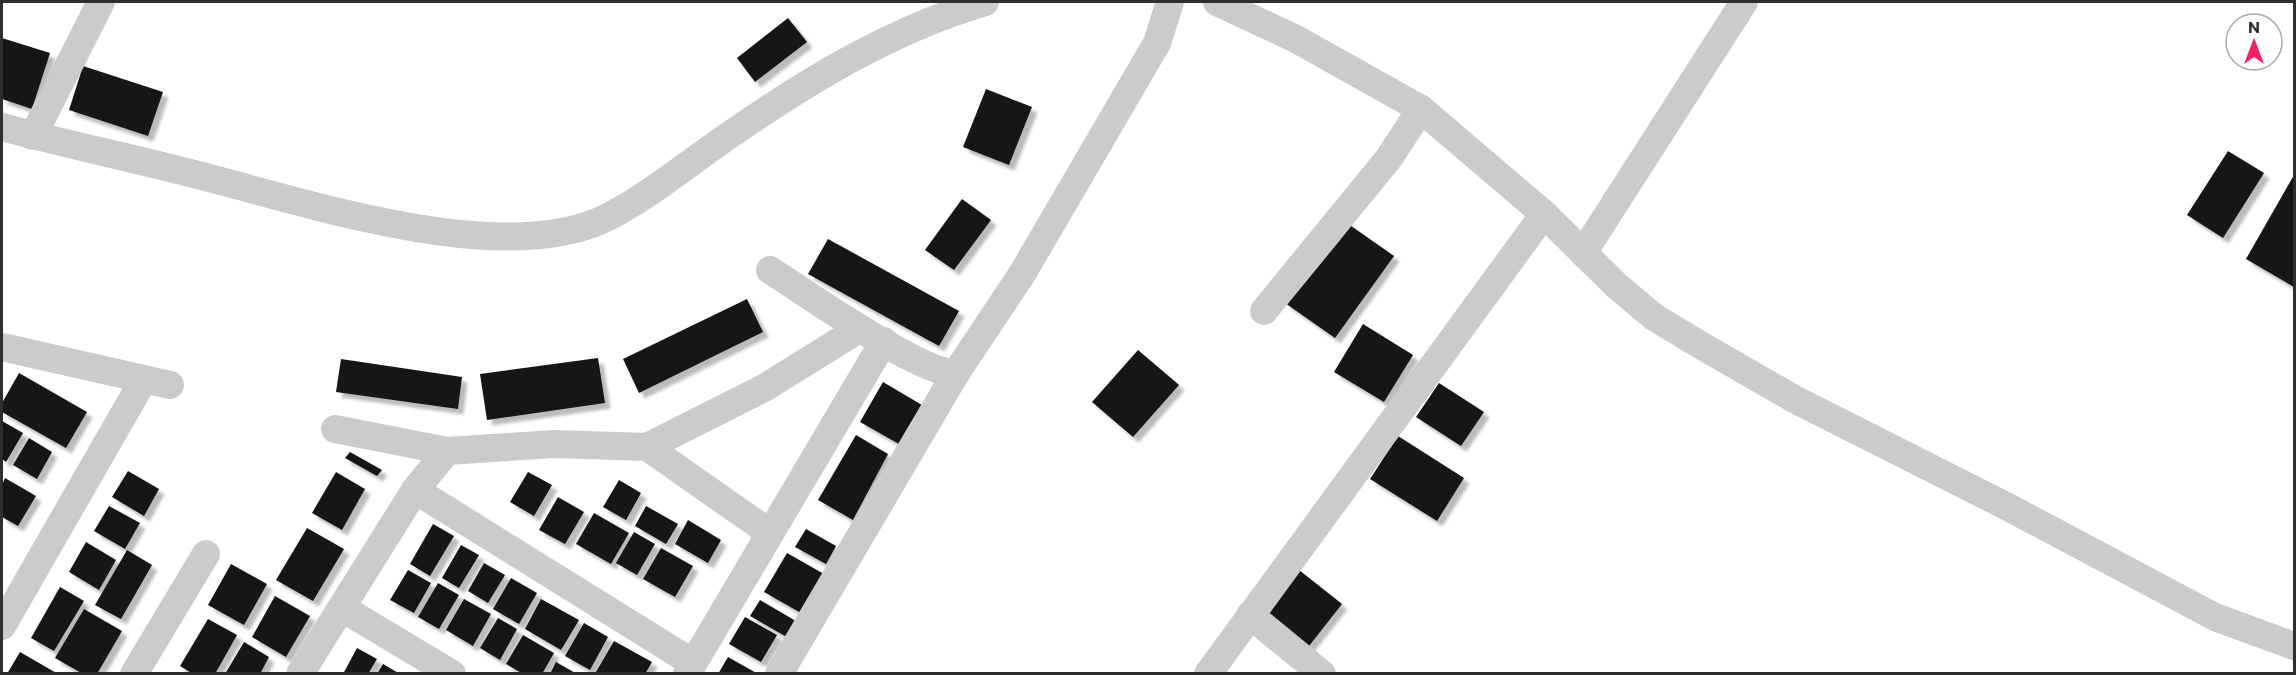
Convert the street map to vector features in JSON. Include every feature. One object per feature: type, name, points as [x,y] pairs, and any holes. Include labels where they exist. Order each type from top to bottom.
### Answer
[{"type":"street","points":[[33,136],[101,2]]},
{"type":"street","points":[[2,127],[213,179],[312,207],[394,223],[498,236],[550,236],[578,230],[608,217],[669,180],[766,111],[865,51],[912,28],[985,2]]},
{"type":"street","points":[[779,674],[956,373],[1022,274],[1157,43],[1170,2]]},
{"type":"street","points":[[1217,2],[1296,39],[1417,114],[1540,220],[1583,253],[1654,317],[1796,400],[2008,507],[2214,617],[2295,646]]},
{"type":"street","points":[[1583,253],[1744,2]]},
{"type":"street","points":[[1264,311],[1389,158],[1417,114]]},
{"type":"street","points":[[1208,674],[1540,220]]},
{"type":"street","points":[[771,270],[859,329],[934,369],[956,373]]},
{"type":"street","points":[[335,429],[447,451],[554,444],[648,447],[764,388],[859,329]]},
{"type":"street","points":[[415,490],[690,668],[884,341]]},
{"type":"street","points":[[2,626],[157,382],[3,351]]},
{"type":"street","points":[[648,447],[771,533]]},
{"type":"street","points":[[300,674],[415,490],[447,451]]},
{"type":"street","points":[[134,674],[206,554]]},
{"type":"street","points":[[342,608],[452,674]]},
{"type":"street","points":[[1250,615],[1322,674]]},
{"type":"building","points":[[788,18],[807,42],[755,82],[737,58]]},
{"type":"building","points":[[2,38],[50,53],[32,109],[2,99]]},
{"type":"building","points":[[83,66],[163,92],[148,136],[69,110]]},
{"type":"building","points":[[986,89],[1032,107],[1009,165],[963,147]]},
{"type":"building","points":[[2228,151],[2264,173],[2223,238],[2187,215]]},
{"type":"building","points":[[2294,175],[2294,287],[2246,259]]},
{"type":"building","points":[[962,199],[991,220],[954,270],[925,250]]},
{"type":"building","points":[[1344,221],[1394,256],[1335,338],[1285,303]]},
{"type":"building","points":[[828,239],[959,311],[939,346],[808,274]]},
{"type":"building","points":[[747,299],[763,332],[639,393],[623,359]]},
{"type":"building","points":[[1363,324],[1413,355],[1384,402],[1334,372]]},
{"type":"building","points":[[1138,350],[1179,385],[1133,437],[1092,402]]},
{"type":"building","points":[[598,358],[605,403],[487,420],[480,374]]},
{"type":"building","points":[[341,359],[462,377],[458,409],[336,392]]},
{"type":"building","points":[[19,373],[87,412],[66,448],[2,412],[2,403]]},
{"type":"building","points":[[883,382],[922,405],[899,444],[860,422]]},
{"type":"building","points":[[1439,383],[1484,412],[1461,446],[1416,417]]},
{"type":"building","points":[[2,421],[23,433],[6,462],[2,459]]},
{"type":"building","points":[[856,435],[888,454],[853,520],[818,500]]},
{"type":"building","points":[[1398,436],[1464,478],[1437,521],[1370,479]]},
{"type":"building","points":[[29,438],[52,452],[37,479],[13,465]]},
{"type":"building","points":[[350,452],[382,470],[377,476],[345,458]]},
{"type":"building","points":[[128,471],[159,489],[144,516],[112,497]]},
{"type":"building","points":[[336,472],[365,489],[342,530],[312,513]]},
{"type":"building","points":[[528,472],[552,485],[534,516],[510,502]]},
{"type":"building","points":[[5,478],[36,496],[18,526],[2,517],[2,485]]},
{"type":"building","points":[[619,480],[641,493],[626,520],[603,507]]},
{"type":"building","points":[[558,497],[584,512],[565,544],[539,530]]},
{"type":"building","points":[[109,506],[140,523],[125,549],[94,531]]},
{"type":"building","points":[[646,506],[678,524],[666,544],[635,526]]},
{"type":"building","points":[[594,513],[629,533],[611,564],[576,544]]},
{"type":"building","points":[[688,520],[721,540],[708,563],[675,544]]},
{"type":"building","points":[[433,524],[454,536],[430,576],[410,564]]},
{"type":"building","points":[[307,528],[344,549],[313,601],[276,580]]},
{"type":"building","points":[[806,529],[836,546],[826,564],[795,547]]},
{"type":"building","points":[[634,532],[655,544],[637,575],[616,563]]},
{"type":"building","points":[[86,542],[116,560],[99,590],[69,572]]},
{"type":"building","points":[[461,545],[479,555],[459,588],[442,578]]},
{"type":"building","points":[[661,548],[693,566],[675,597],[643,579]]},
{"type":"building","points":[[127,550],[152,565],[121,619],[95,605]]},
{"type":"building","points":[[787,553],[824,574],[801,613],[764,592]]},
{"type":"building","points":[[484,563],[505,575],[488,603],[468,591]]},
{"type":"building","points":[[231,564],[267,584],[244,625],[208,605]]},
{"type":"building","points":[[408,570],[431,583],[414,613],[390,600]]},
{"type":"building","points":[[1299,570],[1342,604],[1309,646],[1266,613]]},
{"type":"building","points":[[511,578],[537,593],[519,624],[493,609]]},
{"type":"building","points":[[438,583],[459,595],[439,629],[418,617]]},
{"type":"building","points":[[60,587],[84,601],[54,651],[31,638]]},
{"type":"building","points":[[275,596],[310,616],[286,657],[252,637]]},
{"type":"building","points":[[464,599],[491,614],[473,646],[446,630]]},
{"type":"building","points":[[541,599],[579,620],[561,650],[525,629]]},
{"type":"building","points":[[760,600],[801,624],[792,640],[750,616]]},
{"type":"building","points":[[84,609],[122,631],[97,674],[83,674],[55,658]]},
{"type":"building","points":[[745,617],[777,635],[761,662],[729,644]]},
{"type":"building","points":[[498,618],[517,629],[500,660],[480,648]]},
{"type":"building","points":[[208,619],[237,635],[215,674],[193,674],[180,666]]},
{"type":"building","points":[[584,623],[608,637],[590,670],[565,656]]},
{"type":"building","points":[[523,635],[554,653],[542,674],[523,674],[506,664]]},
{"type":"building","points":[[614,641],[652,662],[645,674],[596,672]]},
{"type":"building","points":[[244,642],[269,657],[260,674],[225,674]]},
{"type":"building","points":[[357,648],[377,659],[368,674],[343,674]]},
{"type":"building","points":[[20,652],[58,674],[7,674]]},
{"type":"building","points":[[728,657],[758,674],[718,674]]},
{"type":"building","points":[[556,662],[577,674],[550,674]]},
{"type":"building","points":[[383,664],[400,674],[377,674]]}]
